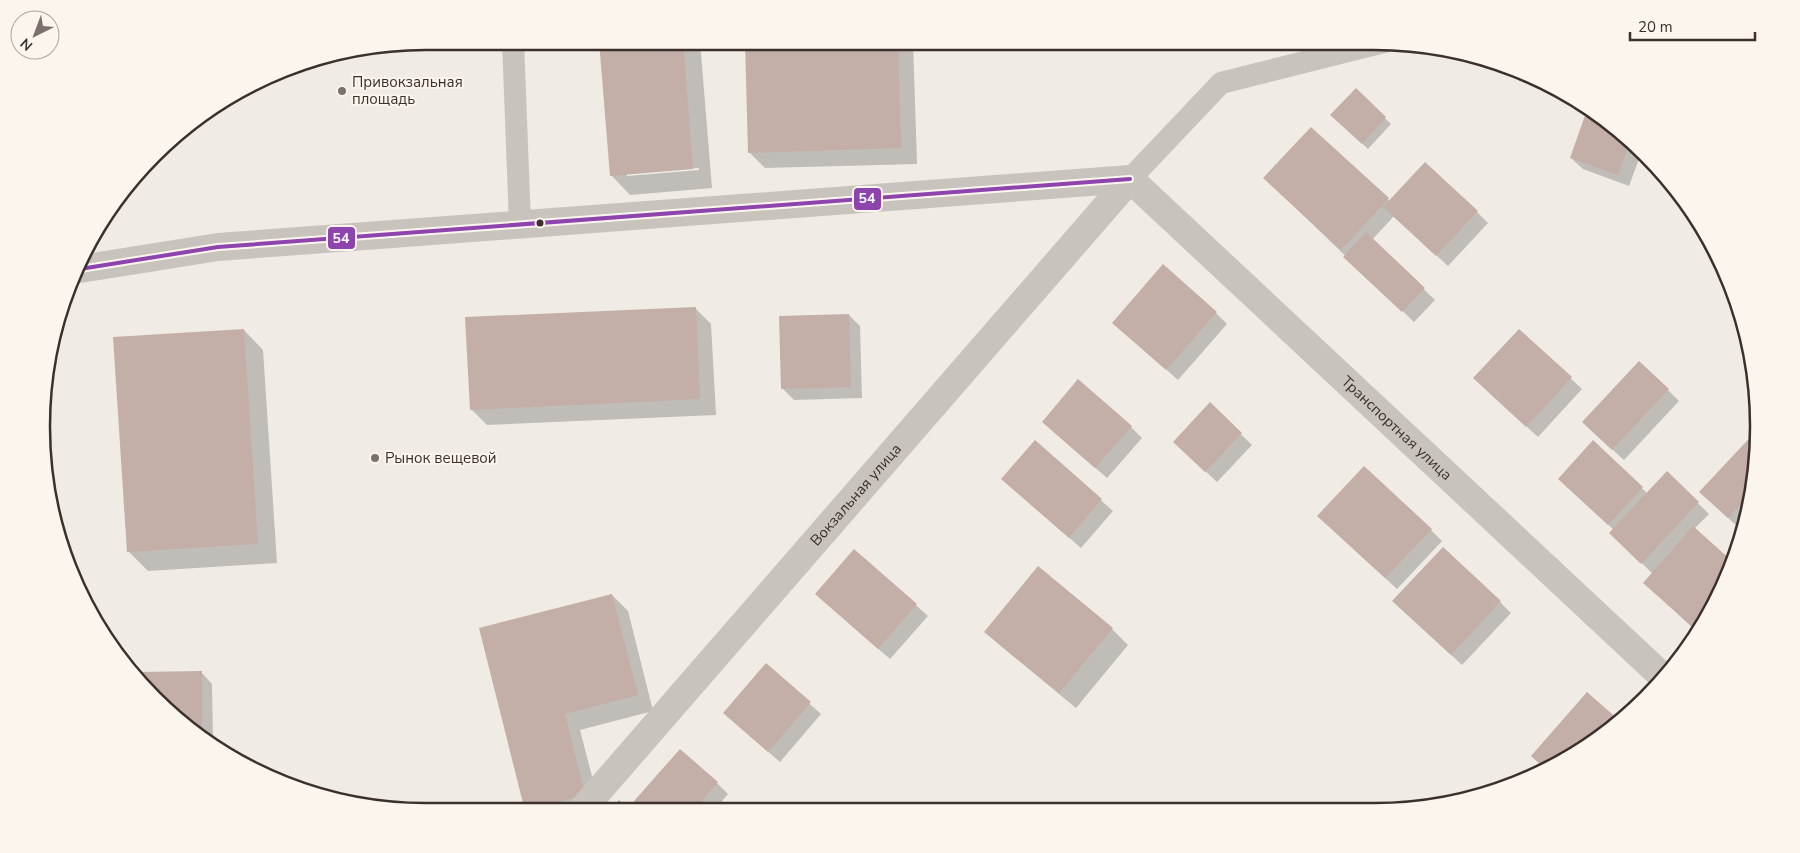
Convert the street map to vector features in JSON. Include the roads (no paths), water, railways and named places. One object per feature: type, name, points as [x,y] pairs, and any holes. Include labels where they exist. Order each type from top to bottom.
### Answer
[{"type":"street","points":[[85,268],[218,246],[1130,179]]},
{"type":"street","name":"Транспортная улица","points":[[1130,179],[1659,672]]},
{"type":"street","name":"Вокзальная улица","points":[[588,803],[1130,179]]},
{"type":"lane","points":[[513,50],[520,224]]},
{"type":"lane","points":[[1130,179],[1221,82],[1351,50]]},
{"type":"place","name":"Привокзальная площадь","points":[[342,91]]},
{"type":"place","name":"Рынок вещевой","points":[[375,458]]}]
